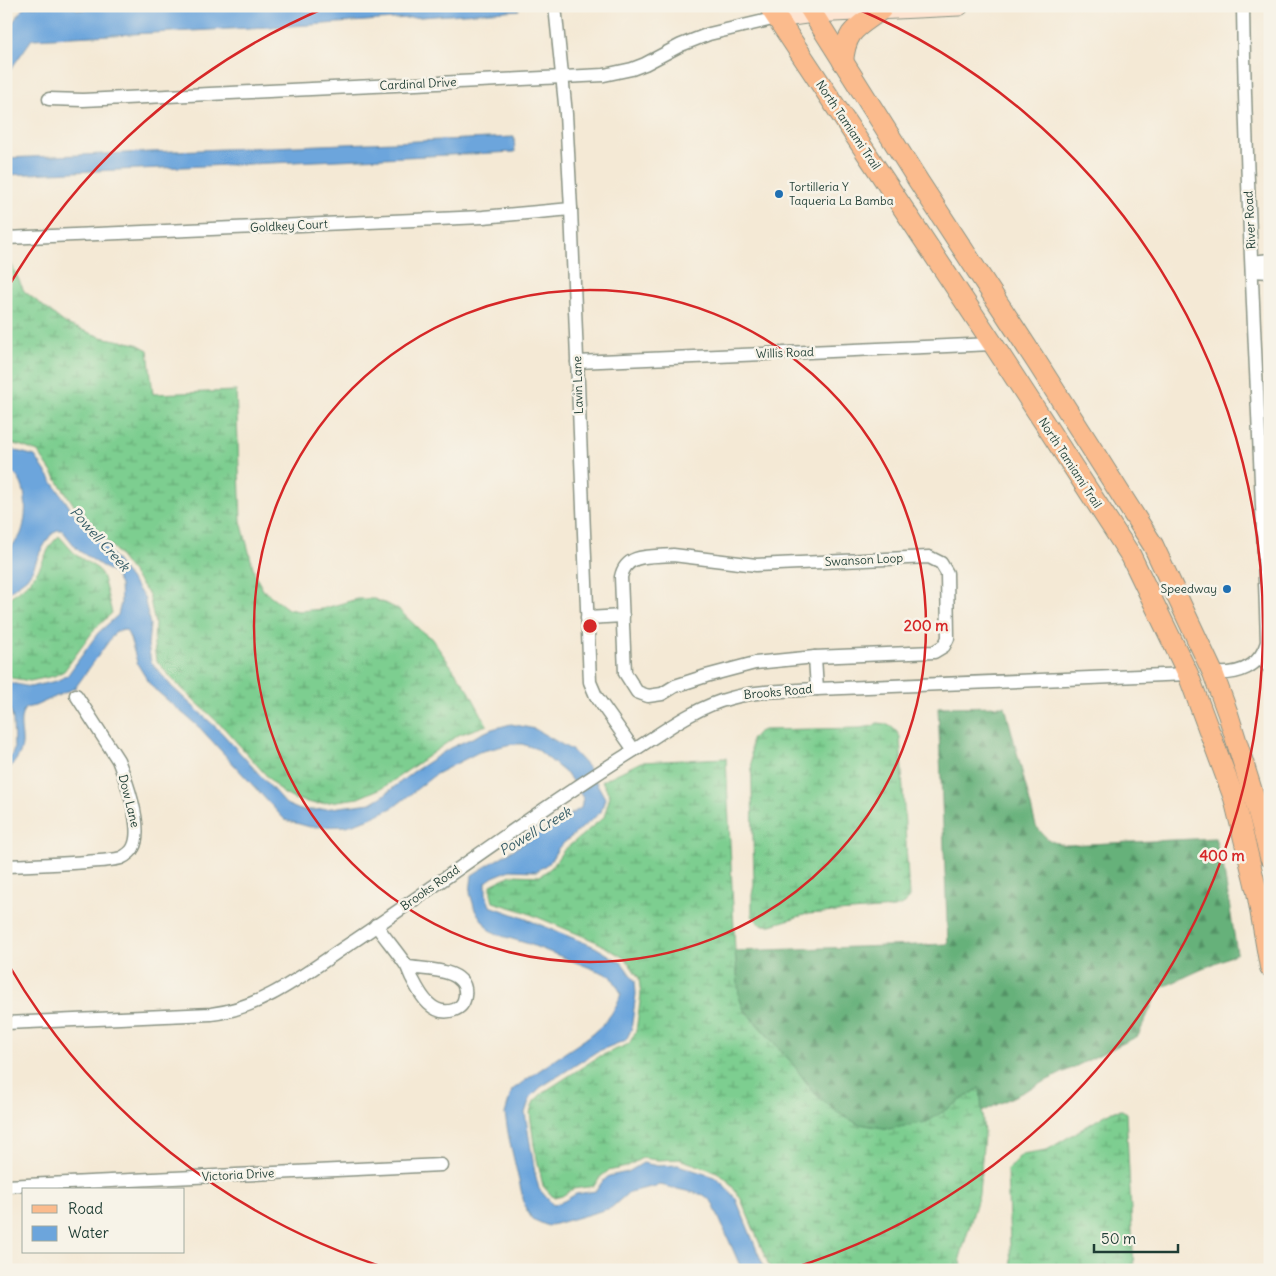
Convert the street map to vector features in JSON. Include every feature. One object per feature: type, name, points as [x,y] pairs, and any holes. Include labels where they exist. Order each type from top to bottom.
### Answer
[{"type":"main road","points":[[773,12],[959,6]]},
{"type":"main road","name":"North Tamiami Trail","points":[[810,10],[1153,545],[1213,673],[1256,804],[1270,857]]},
{"type":"main road","points":[[843,62],[844,47],[850,33],[881,10]]},
{"type":"main road","name":"North Tamiami Trail","points":[[773,12],[994,344],[1131,556],[1188,674],[1234,798],[1258,892],[1270,967]]},
{"type":"main road","points":[[994,344],[1016,348],[1038,364]]},
{"type":"main road","points":[[1168,632],[1178,640],[1194,662],[1203,669],[1213,673]]},
{"type":"main road","points":[[1188,674],[1205,685],[1228,714]]},
{"type":"street","name":"Lavin Lane","points":[[555,6],[563,77],[571,209],[590,682],[596,696],[634,750]]},
{"type":"street","name":"River Road","points":[[1243,6],[1244,85],[1252,267],[1266,482],[1268,597],[1265,659]]},
{"type":"street","name":"Cardinal Drive","points":[[49,99],[83,100],[604,75],[632,69],[694,39],[773,12]]},
{"type":"street","name":"Goldkey Court","points":[[6,238],[483,217],[571,209]]},
{"type":"street","points":[[1252,267],[1270,260]]},
{"type":"street","points":[[1252,267],[1270,272]]},
{"type":"street","name":"Willis Road","points":[[577,362],[994,344]]},
{"type":"street","name":"Swanson Loop","points":[[673,555],[756,565],[929,557],[941,563],[946,573],[949,630],[948,638],[940,650],[920,654],[815,658],[755,663],[728,669],[675,686],[662,694],[648,696],[637,692],[625,673],[621,577],[623,569],[630,561],[637,558],[673,555]]},
{"type":"street","points":[[587,618],[623,616]]},
{"type":"street","points":[[815,658],[817,689]]},
{"type":"street","points":[[1213,673],[1231,674],[1265,659],[1270,668]]},
{"type":"street","name":"Brooks Road","points":[[6,1023],[211,1014],[236,1010],[260,1001],[295,980],[603,769],[701,710],[730,698],[762,692],[817,689],[1188,674]]},
{"type":"street","name":"Dow Lane","points":[[6,866],[68,864],[110,860],[123,857],[132,850],[137,837],[136,824],[122,771],[118,760],[76,695]]},
{"type":"street","points":[[376,925],[408,967],[412,980],[425,1001],[435,1010],[445,1013],[457,1010],[464,1002],[463,982],[457,976],[447,972],[408,967]]},
{"type":"street","name":"Victoria Drive","points":[[6,1186],[441,1165]]},
{"type":"green space","points":[[6,253],[24,291],[66,324],[101,337],[137,344],[148,350],[153,394],[236,391],[241,521],[255,575],[263,590],[288,609],[299,611],[322,609],[357,599],[375,599],[398,609],[431,638],[469,691],[487,725],[458,735],[384,787],[358,798],[316,804],[294,799],[281,792],[225,729],[175,682],[156,660],[154,645],[155,624],[149,595],[116,551],[78,511],[38,452],[6,442]]},
{"type":"green space","points":[[59,536],[76,555],[98,569],[103,578],[112,613],[94,630],[64,671],[54,676],[30,681],[6,677],[6,600],[33,577],[48,549]]},
{"type":"green space","points":[[1005,706],[1036,826],[1049,840],[1067,845],[1215,838],[1223,865],[1237,953],[1159,989],[1138,1036],[982,1112],[980,1088],[927,1122],[910,1127],[889,1129],[858,1124],[838,1113],[814,1093],[792,1063],[744,1009],[739,997],[735,951],[948,944],[938,707]]},
{"type":"green space","points":[[877,723],[891,727],[900,737],[909,897],[905,904],[895,908],[807,914],[771,925],[761,925],[752,916],[754,885],[751,740],[757,733],[763,730],[860,728],[873,726]]},
{"type":"green space","points":[[726,758],[735,951],[739,997],[744,1010],[792,1063],[814,1093],[838,1113],[858,1124],[889,1129],[927,1122],[980,1088],[984,1134],[979,1194],[960,1258],[963,1270],[771,1270],[740,1197],[727,1180],[717,1172],[679,1159],[658,1160],[642,1158],[626,1167],[608,1171],[599,1178],[594,1186],[573,1189],[562,1196],[554,1198],[543,1186],[534,1145],[530,1113],[534,1101],[544,1092],[598,1057],[629,1044],[636,1031],[641,995],[639,978],[626,959],[597,942],[523,911],[493,902],[491,885],[511,875],[540,876],[552,867],[563,851],[604,817],[610,796],[602,781],[641,762]]},
{"type":"green space","points":[[1122,1110],[1126,1113],[1134,1270],[1011,1270],[1007,1170],[1022,1154],[1047,1150],[1112,1111]]},
{"type":"water","points":[[25,6],[71,6],[79,10],[128,6],[518,6],[519,10],[310,25],[32,39],[6,76],[6,31]]},
{"type":"water","points":[[514,137],[515,152],[6,175],[6,158]]},
{"type":"water","points":[[6,448],[35,456],[75,515],[112,555],[144,597],[150,625],[148,645],[151,662],[172,687],[222,733],[286,804],[300,810],[316,810],[371,803],[450,748],[492,729],[511,724],[535,729],[573,751],[587,766],[605,798],[601,812],[559,847],[550,862],[537,871],[510,870],[486,882],[486,895],[490,906],[595,947],[622,963],[635,981],[636,994],[631,1030],[626,1040],[596,1052],[541,1087],[530,1098],[525,1113],[539,1189],[553,1205],[576,1194],[596,1191],[609,1176],[628,1172],[643,1163],[658,1166],[678,1165],[714,1177],[736,1199],[765,1270],[742,1270],[712,1202],[704,1195],[660,1185],[629,1192],[611,1208],[548,1226],[532,1219],[525,1207],[505,1114],[512,1090],[598,1029],[612,1013],[621,993],[611,976],[489,930],[475,910],[470,893],[472,875],[581,808],[583,798],[568,775],[537,749],[522,744],[511,744],[479,752],[436,774],[394,807],[347,826],[310,827],[285,820],[200,728],[151,686],[138,665],[126,630],[116,631],[75,688],[35,706],[25,708],[21,717],[21,749],[13,765],[8,770],[6,768],[14,750],[13,719],[11,711],[6,706],[6,682],[30,687],[56,681],[67,676],[98,633],[118,615],[121,603],[120,585],[114,574],[78,550],[62,530],[57,530],[50,536],[27,578],[6,594],[6,555],[23,529],[25,499],[19,480],[14,474],[6,471]]},
{"type":"place","name":"Tortilleria Y Taqueria La Bamba","points":[[779,194]]},
{"type":"place","name":"Speedway","points":[[1227,589]]},
{"type":"water label","name":"Powell Creek","points":[[100,539]]},
{"type":"water label","name":"Powell Creek","points":[[535,831]]}]
